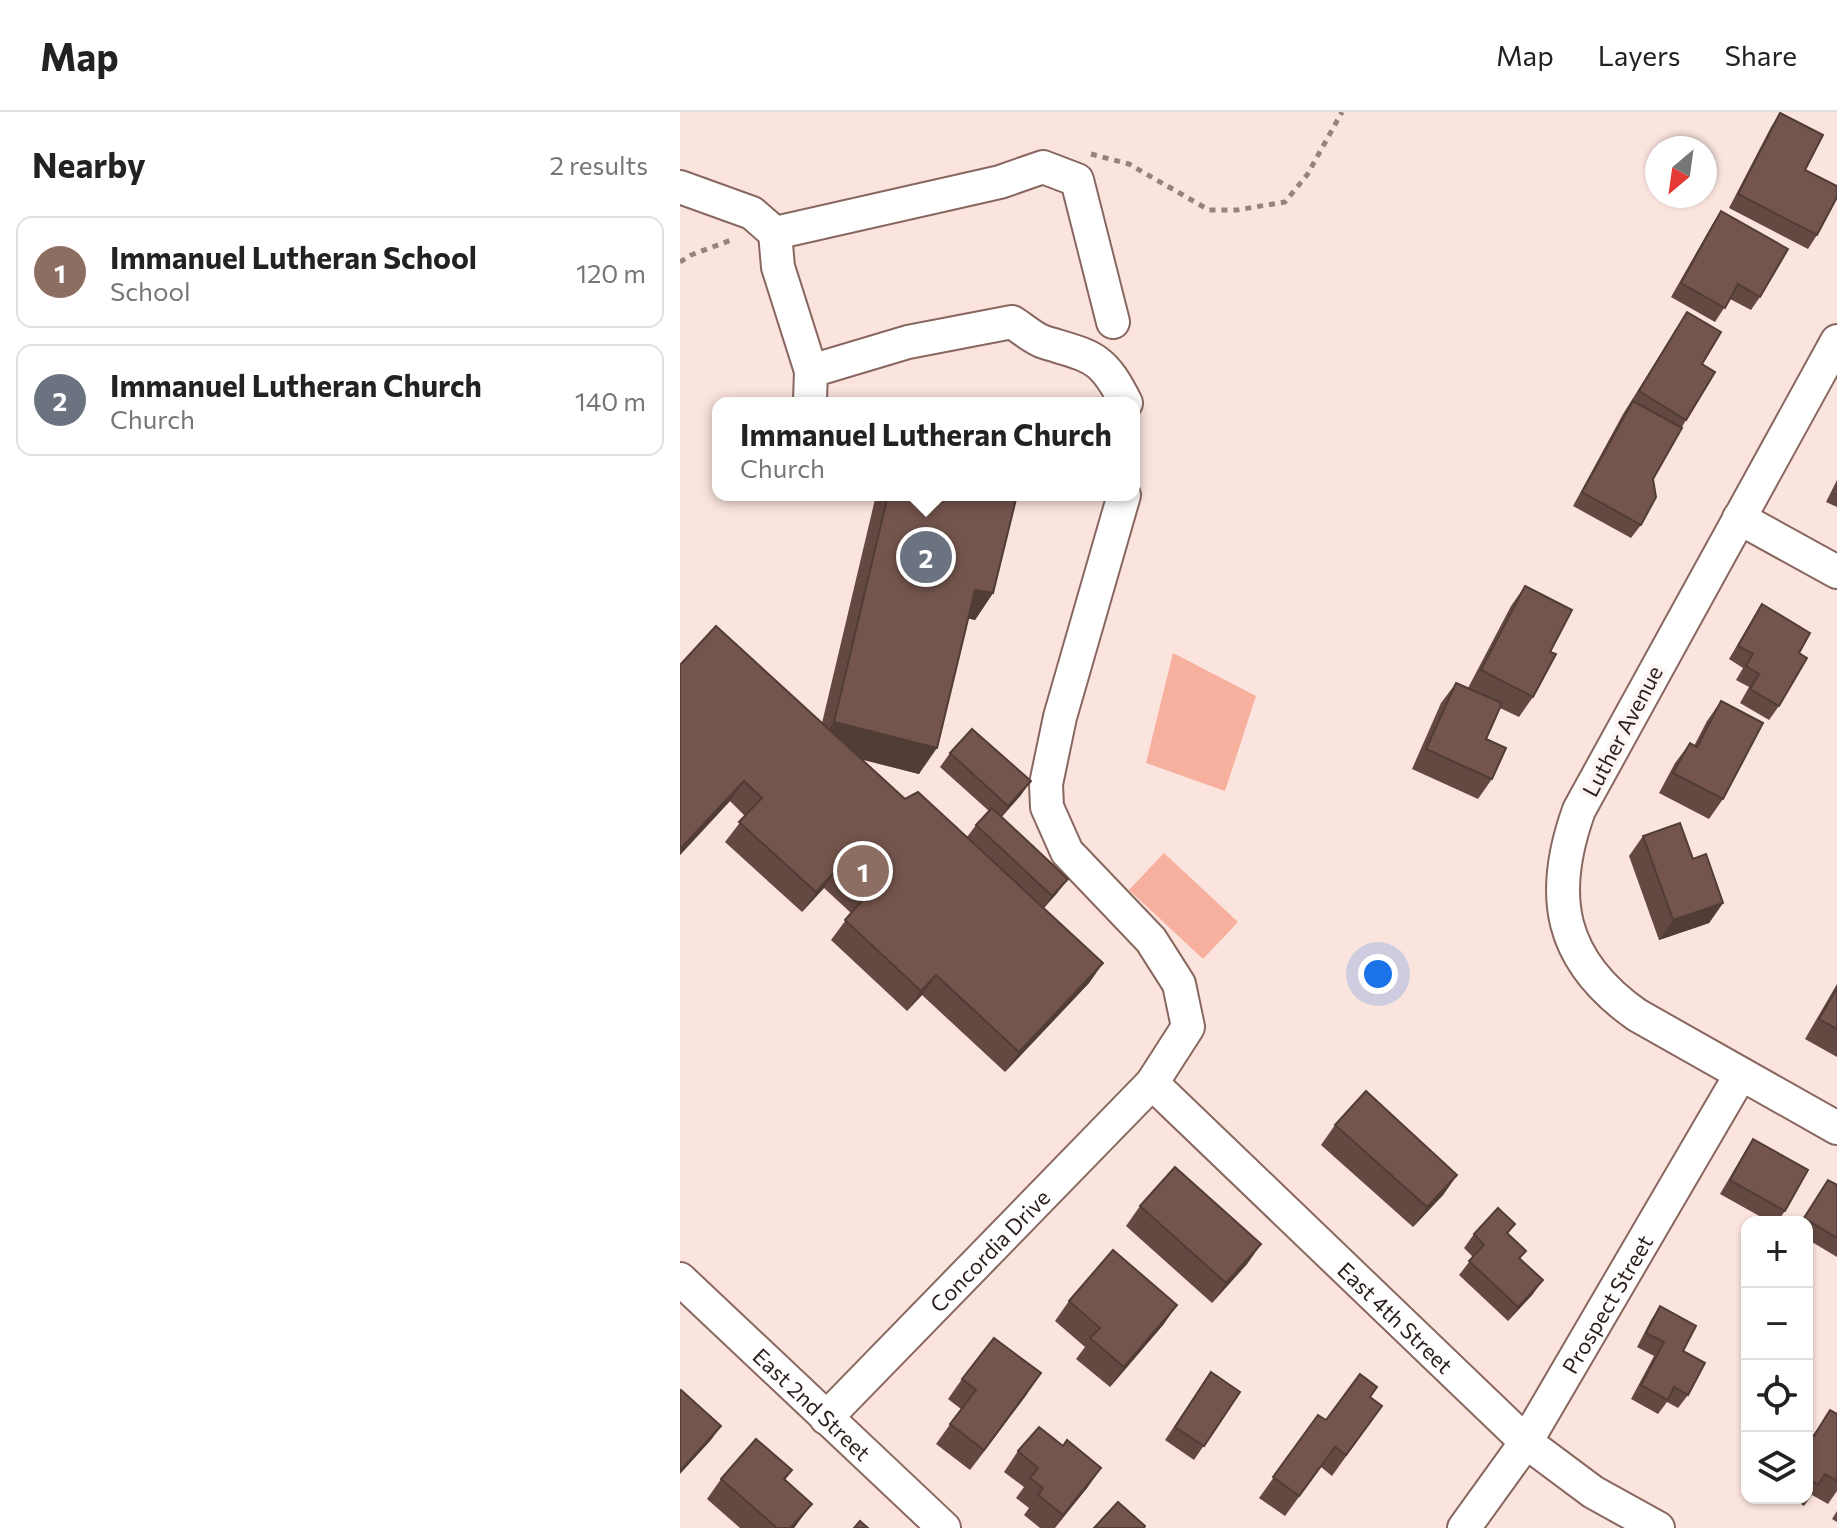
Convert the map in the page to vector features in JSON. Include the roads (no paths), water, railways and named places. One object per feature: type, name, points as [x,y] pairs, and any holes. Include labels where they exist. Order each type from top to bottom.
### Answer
[{"type":"street","points":[[775,233],[1000,182],[1043,167],[1077,180],[1113,322]]},
{"type":"street","points":[[680,187],[752,213],[775,233],[778,267],[810,386],[908,342],[1012,322],[1044,342],[1094,358],[1112,377],[1123,397]]},
{"type":"street","name":"Luther Avenue","points":[[1837,341],[1579,810],[1563,865],[1562,887],[1563,912],[1572,939],[1584,962],[1615,1000],[1837,1128]]},
{"type":"street","name":"Concordia Drive","points":[[826,1418],[1152,1083],[1188,1027],[1179,984],[1151,940],[1067,852],[1047,807],[1046,784],[1060,717],[1122,501]]},
{"type":"street","points":[[1739,518],[1837,572]]},
{"type":"street","name":"Prospect Street","points":[[1464,1528],[1526,1442],[1741,1074]]},
{"type":"street","name":"East 4th Street","points":[[1152,1083],[1526,1442],[1593,1492],[1658,1528]]},
{"type":"street","name":"East 2nd Street","points":[[680,1279],[944,1528]]},
{"type":"place","name":"Immanuel Lutheran Church","points":[[926,557]]},
{"type":"place","name":"Immanuel Lutheran School","points":[[863,871]]}]
